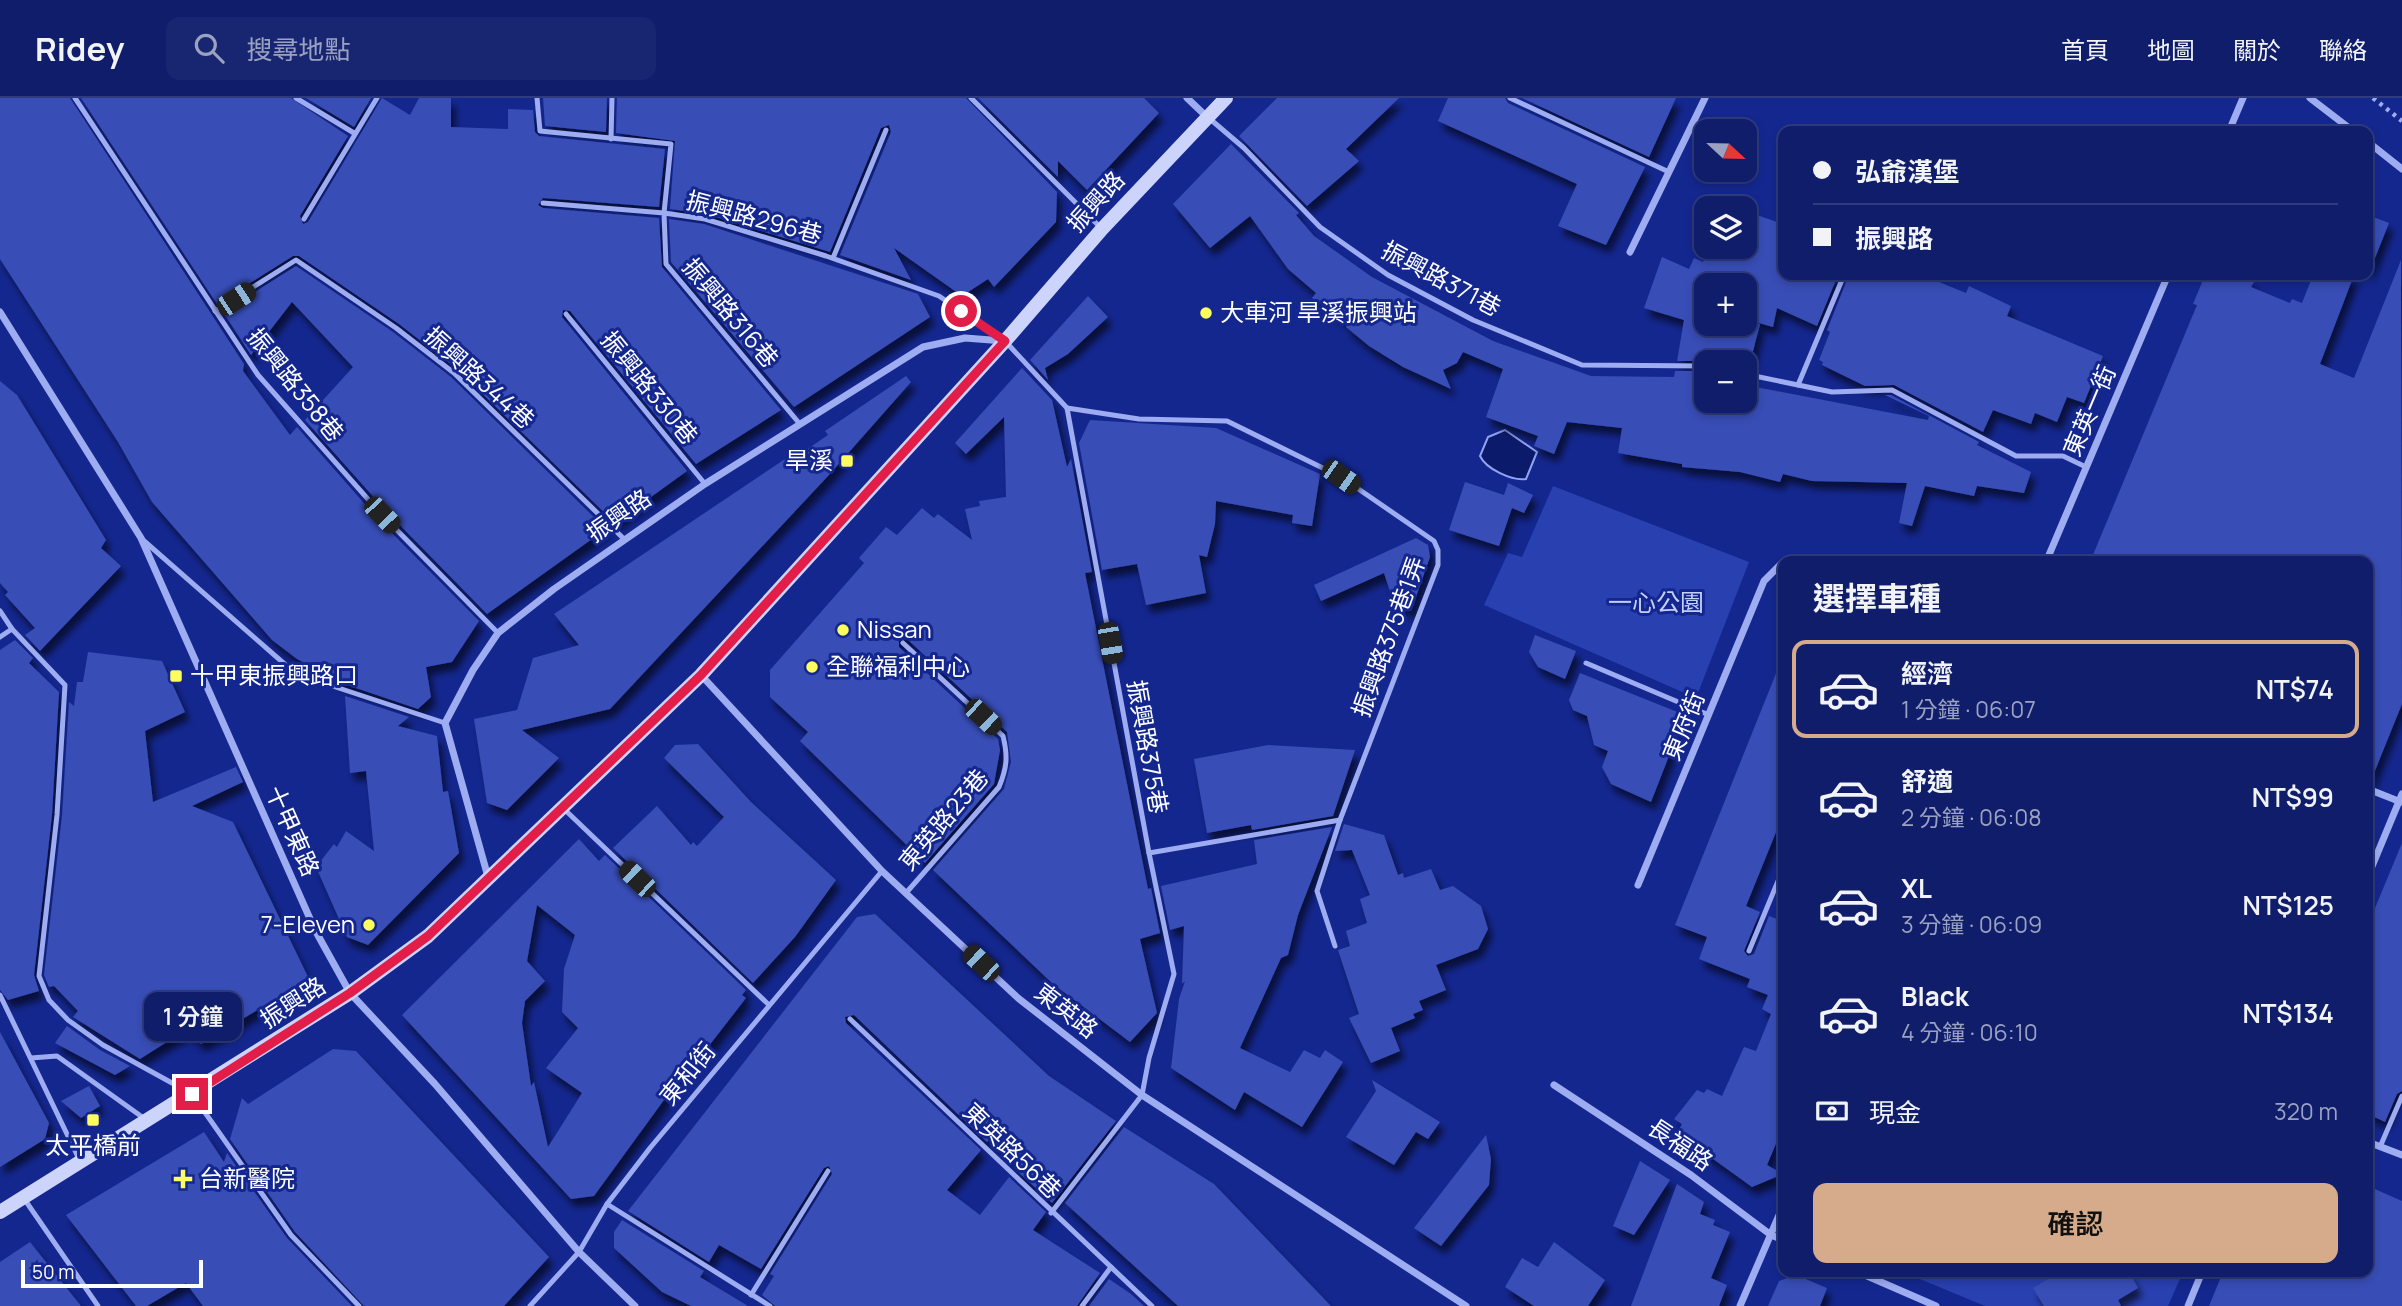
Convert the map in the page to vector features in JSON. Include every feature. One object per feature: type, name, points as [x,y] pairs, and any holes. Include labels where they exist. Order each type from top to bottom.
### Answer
[{"type":"main road","name":"振興路","points":[[0,1212],[350,993],[428,936],[701,675],[1005,341],[1102,229],[1226,98]]},
{"type":"street","points":[[1188,98],[1207,117]]},
{"type":"street","points":[[1630,253],[1705,98]]},
{"type":"street","points":[[2231,126],[2243,98]]},
{"type":"street","points":[[2309,98],[2346,126]]},
{"type":"street","points":[[2373,146],[2402,169]]},
{"type":"street","name":"東英一街","points":[[2049,556],[2166,280]]},
{"type":"street","name":"十甲東路","points":[[0,313],[141,538],[315,930],[350,993],[435,1084],[579,1252],[635,1306]]},
{"type":"street","name":"振興路","points":[[445,723],[473,670],[498,634],[554,589],[705,484],[923,347],[965,338],[1005,341]]},
{"type":"street","name":"東府街","points":[[1638,885],[1764,581],[1778,567]]},
{"type":"street","name":"東英路","points":[[701,675],[882,871],[1018,998],[1142,1095],[1466,1306]]},
{"type":"street","points":[[445,723],[488,877]]},
{"type":"street","points":[[2373,791],[2401,799],[2373,864]]},
{"type":"street","name":"長福路","points":[[1554,1085],[1692,1174],[1778,1238]]},
{"type":"street","points":[[2373,1144],[2402,1155]]},
{"type":"street","points":[[1740,1306],[1778,1218]]},
{"type":"street","points":[[1869,1277],[1936,1306]]},
{"type":"street","points":[[2188,1306],[2200,1277]]},
{"type":"lane","name":"振興路358巷","points":[[75,98],[258,374],[382,515],[498,634]]},
{"type":"lane","points":[[296,98],[354,133]]},
{"type":"lane","points":[[304,219],[377,98]]},
{"type":"lane","name":"振興路296巷","points":[[537,98],[540,131],[671,144],[664,213],[705,219],[833,258],[939,296],[1005,341]]},
{"type":"lane","points":[[611,139],[612,98]]},
{"type":"lane","points":[[971,98],[1102,229]]},
{"type":"lane","points":[[1510,98],[1670,172]]},
{"type":"lane","name":"振興路371巷","points":[[1207,117],[1244,148],[1320,227],[1388,275],[1473,320],[1582,365],[1694,366]]},
{"type":"lane","points":[[833,258],[886,130]]},
{"type":"lane","points":[[543,202],[664,213]]},
{"type":"lane","name":"振興路316巷","points":[[664,213],[666,264],[799,424]]},
{"type":"lane","name":"振興路344巷","points":[[215,311],[296,260],[396,328],[454,373],[624,540]]},
{"type":"lane","points":[[1798,385],[1842,280]]},
{"type":"lane","name":"振興路330巷","points":[[566,314],[705,484]]},
{"type":"lane","points":[[1005,341],[1066,408]]},
{"type":"lane","points":[[1757,376],[1832,392],[1892,390],[2016,456],[2063,456],[2087,467]]},
{"type":"lane","name":"振興路375巷1弄","points":[[1066,408],[1139,419],[1227,421],[1341,477],[1434,541],[1438,550],[1438,565],[1340,820],[1317,891],[1335,946]]},
{"type":"lane","name":"振興路375巷","points":[[1066,408],[1174,974],[1149,1058],[1142,1095]]},
{"type":"lane","points":[[141,538],[296,674],[445,723]]},
{"type":"lane","points":[[0,611],[12,629],[65,685],[57,815],[40,976],[50,1000],[68,1020],[103,1045],[192,1094],[291,1235],[359,1306]]},
{"type":"lane","points":[[0,637],[12,629]]},
{"type":"lane","name":"東英路23巷","points":[[903,643],[1003,736],[1007,753],[1007,768],[999,788],[905,893]]},
{"type":"lane","points":[[1586,663],[1709,715]]},
{"type":"lane","points":[[563,808],[768,1004]]},
{"type":"lane","points":[[1149,853],[1340,820]]},
{"type":"lane","name":"東和街","points":[[530,1306],[579,1252],[607,1204],[768,1004],[882,871]]},
{"type":"lane","points":[[1749,951],[1778,881]]},
{"type":"lane","points":[[0,995],[81,1162]]},
{"type":"lane","points":[[0,1014],[8,1010]]},
{"type":"lane","name":"東英路56巷","points":[[850,1019],[1051,1213],[1152,1306]]},
{"type":"lane","points":[[31,1058],[57,1056],[147,1121]]},
{"type":"lane","points":[[1051,1213],[1142,1095]]},
{"type":"lane","points":[[2380,1147],[2402,1096]]},
{"type":"lane","points":[[751,1295],[828,1171]]},
{"type":"lane","points":[[23,1197],[97,1306]]},
{"type":"lane","points":[[607,1204],[770,1306]]},
{"type":"lane","points":[[1083,1306],[1111,1267]]},
{"type":"path","points":[[2373,98],[2402,121]]},
{"type":"green space","name":"一心公園","points":[[1553,486],[1749,562],[1696,698],[1484,605],[1508,553],[1522,557]]},
{"type":"green space","points":[[1915,1277],[2181,1277],[2168,1306],[1985,1306]]},
{"type":"shaded area","points":[[1505,430],[1537,452],[1526,479],[1500,473],[1480,456],[1488,437]]},
{"type":"building","points":[[0,98],[70,98],[244,364],[243,371],[290,435],[297,427],[378,519],[479,621],[452,662],[426,667],[431,697],[418,709],[344,684],[297,659],[272,640],[152,502],[118,442],[0,259]]},
{"type":"building","points":[[81,98],[291,98],[348,136],[300,216],[303,224],[308,222],[382,98],[410,115],[419,98],[451,98],[451,127],[508,129],[508,109],[533,110],[535,132],[539,136],[665,149],[659,207],[543,198],[538,205],[543,208],[659,218],[662,267],[781,410],[696,464],[570,311],[563,310],[562,317],[687,471],[615,523],[457,369],[399,324],[299,256],[293,256],[217,304]]},
{"type":"building","points":[[306,98],[371,98],[354,127]]},
{"type":"building","points":[[543,98],[607,98],[606,132],[545,126]]},
{"type":"building","points":[[617,98],[966,98],[1057,192],[1056,222],[994,287],[988,279],[962,296],[894,248],[911,280],[840,255],[891,132],[889,125],[881,128],[830,252],[706,214],[670,209],[675,141],[616,133]]},
{"type":"building","points":[[978,98],[1144,98],[1159,113],[1087,190],[1058,161],[1058,177]]},
{"type":"building","points":[[1277,98],[1399,98],[1346,149],[1359,161],[1307,206],[1239,136]]},
{"type":"building","points":[[1448,98],[1505,98],[1508,103],[1645,167],[1606,245],[1558,226],[1577,184],[1438,121]]},
{"type":"building","points":[[1522,98],[1676,98],[1649,157]]},
{"type":"building","points":[[1231,144],[1299,213],[1296,215],[1314,236],[1372,277],[1493,341],[1591,376],[1674,377],[1675,371],[1694,371],[1694,413],[1757,413],[1757,387],[1928,420],[1929,416],[1885,395],[1891,395],[1979,442],[1977,445],[2031,472],[2024,493],[1977,486],[1974,496],[1925,486],[1912,526],[1899,523],[1907,483],[1812,481],[1783,474],[1780,482],[1740,472],[1682,467],[1682,464],[1618,453],[1622,428],[1567,422],[1554,454],[1534,446],[1538,436],[1486,417],[1503,369],[1463,352],[1457,363],[1443,370],[1451,389],[1403,367],[1369,346],[1346,327],[1348,323],[1312,298],[1316,293],[1288,269],[1250,216],[1210,248],[1173,204]]},
{"type":"building","points":[[1757,215],[1778,222],[1778,280],[1836,280],[1817,326],[1777,308],[1773,327],[1757,322],[1757,273],[1694,273],[1694,336],[1757,336],[1753,350],[1694,350],[1694,361],[1677,361],[1684,320],[1644,308],[1662,257],[1689,269],[1694,258],[1703,262],[1704,259],[1757,259]]},
{"type":"building","points":[[2373,217],[2389,223],[2373,263]]},
{"type":"building","points":[[669,219],[704,224],[918,294],[930,317],[794,407],[671,262]]},
{"type":"building","points":[[2401,260],[2402,704],[2373,776],[2373,556],[2092,556],[2197,305],[2193,304],[2203,280],[2249,280],[2254,282],[2251,287],[2290,303],[2292,299],[2302,303],[2311,280],[2352,280],[2320,364],[2354,378]]},
{"type":"building","points":[[296,266],[393,332],[451,377],[606,529],[487,614],[386,511],[305,420],[353,367],[292,302],[251,355],[223,312]]},
{"type":"building","points":[[1847,280],[1934,280],[1966,293],[1969,286],[2011,306],[2007,316],[2103,356],[2084,403],[2067,397],[2057,422],[2035,413],[2031,424],[1993,410],[1983,432],[1894,385],[1865,386],[1822,365],[1823,362],[1819,360],[1830,332],[1827,330]]},
{"type":"building","points":[[1088,296],[1108,317],[1068,354],[1045,368],[1048,380],[1030,360]]},
{"type":"building","points":[[1022,368],[1052,400],[1067,467],[1071,459],[1092,572],[1085,573],[1148,889],[1151,888],[1160,933],[1140,939],[1157,1013],[1130,1042],[1053,984],[933,870],[1004,789],[1011,762],[1007,732],[907,639],[899,640],[899,647],[998,739],[1000,750],[994,784],[925,863],[800,741],[808,732],[770,697],[770,670],[864,563],[859,558],[886,527],[897,535],[922,508],[934,518],[938,514],[972,540],[965,509],[980,506],[979,501],[1006,497],[1004,417],[966,454],[955,443]]},
{"type":"building","points":[[906,376],[911,382],[828,476],[610,709],[522,730],[559,758],[507,810],[487,803],[474,719],[517,710],[533,658],[579,645],[554,614],[794,453],[797,456],[828,435],[825,431]]},
{"type":"building","points":[[0,381],[17,395],[106,540],[101,548],[121,566],[40,651],[25,635],[35,628],[5,595],[8,592],[0,583]]},
{"type":"building","points":[[1090,420],[1216,428],[1320,474],[1312,526],[1292,523],[1293,515],[1216,501],[1215,524],[1207,557],[1199,555],[1206,593],[1146,605],[1137,564],[1102,570],[1079,443]]},
{"type":"building","points":[[1465,482],[1504,495],[1508,483],[1533,495],[1524,513],[1512,508],[1499,546],[1449,530]]},
{"type":"building","points":[[1416,538],[1428,545],[1430,557],[1411,611],[1394,604],[1384,573],[1321,601],[1314,585]]},
{"type":"building","points":[[1535,635],[1576,651],[1565,679],[1538,667],[1529,652]]},
{"type":"building","points":[[15,640],[33,658],[29,663],[59,692],[52,815],[34,975],[39,991],[8,1000],[0,990],[0,650]]},
{"type":"building","points":[[88,652],[162,661],[185,712],[145,731],[153,802],[236,767],[243,782],[192,806],[233,822],[309,979],[201,1044],[189,1028],[140,1059],[73,1017],[78,1011],[54,986],[49,987],[44,975],[62,816],[69,702],[74,706],[77,682],[83,682]]},
{"type":"building","points":[[1778,668],[1778,827],[1746,906],[1760,912],[1744,951],[1748,956],[1754,954],[1769,916],[1778,919],[1778,1139],[1767,1165],[1778,1171],[1778,1176],[1752,1187],[1677,1133],[1682,1124],[1674,1119],[1697,1090],[1704,1093],[1707,1089],[1722,1096],[1744,1047],[1756,1051],[1771,1014],[1762,1009],[1768,995],[1747,987],[1750,979],[1699,959],[1707,937],[1675,925]]},
{"type":"building","points":[[1580,673],[1685,715],[1651,802],[1611,784],[1602,767],[1608,751],[1594,745],[1587,716],[1573,710],[1569,700]]},
{"type":"building","points":[[345,696],[409,717],[398,726],[437,736],[443,792],[448,791],[459,853],[368,945],[347,937],[316,867],[334,844],[337,847],[346,831],[374,851],[366,771],[350,773]]},
{"type":"building","points":[[698,744],[751,802],[836,880],[795,937],[753,983],[613,848],[657,806],[691,845],[693,842],[697,846],[724,817],[664,758],[675,745]]},
{"type":"building","points":[[1268,745],[1355,750],[1333,816],[1252,830],[1251,825],[1207,833],[1194,759]]},
{"type":"building","points":[[1344,824],[1384,835],[1398,875],[1403,873],[1404,878],[1431,869],[1440,890],[1453,886],[1481,906],[1488,929],[1478,949],[1436,965],[1446,990],[1419,1001],[1423,1010],[1413,1014],[1415,1018],[1391,1028],[1400,1051],[1371,1063],[1349,1018],[1359,1014],[1338,950],[1350,946],[1346,931],[1367,923],[1360,899],[1370,895],[1352,850],[1335,851]]},
{"type":"building","points":[[1332,827],[1298,915],[1288,955],[1281,958],[1240,1048],[1290,1072],[1304,1050],[1320,1058],[1325,1050],[1343,1062],[1302,1127],[1244,1092],[1235,1110],[1171,1068],[1179,999],[1185,981],[1182,984],[1184,926],[1170,930],[1161,886],[1257,864],[1254,840]]},
{"type":"building","points":[[579,839],[599,861],[605,855],[746,990],[742,995],[746,998],[691,1069],[688,1067],[594,1196],[571,1199],[402,1015]],"holes":[[[537,905],[575,935],[564,969],[562,1012],[578,1028],[546,1068],[582,1093],[548,1147],[534,1082],[531,1086],[522,1023],[525,1001],[545,981],[527,961]]]},
{"type":"building","points":[[2402,843],[2402,1091],[2397,1094],[2385,1122],[2373,1116],[2373,913]]},
{"type":"building","points":[[875,914],[1049,1076],[1116,1121],[1052,1203],[1015,1169],[1018,1166],[990,1139],[987,1142],[854,1015],[845,1017],[846,1023],[981,1150],[947,1190],[980,1215],[1009,1177],[1046,1212],[1033,1230],[1100,1273],[1077,1306],[775,1306],[762,1295],[774,1276],[770,1274],[832,1174],[829,1166],[824,1168],[761,1269],[719,1245],[709,1262],[628,1211],[857,917]]},
{"type":"building","points":[[67,1026],[100,1050],[130,1066],[115,1075],[55,1043]]},
{"type":"building","points":[[0,1032],[49,1123],[45,1139],[0,1167]]},
{"type":"building","points":[[333,1049],[356,1051],[549,1257],[504,1306],[364,1306],[295,1232],[230,1139],[242,1098],[248,1104]]},
{"type":"building","points":[[1372,1080],[1440,1122],[1428,1139],[1416,1132],[1394,1165],[1346,1137],[1376,1091]]},
{"type":"building","points":[[89,1086],[100,1106],[81,1118],[61,1101]]},
{"type":"building","points":[[1124,1127],[1214,1184],[1331,1306],[1178,1306],[1065,1203]]},
{"type":"building","points":[[204,1132],[224,1162],[227,1153],[287,1238],[352,1306],[203,1306],[186,1283],[147,1306],[136,1306],[66,1215]]},
{"type":"building","points":[[1486,1135],[1491,1159],[1489,1185],[1441,1246],[1414,1228]]},
{"type":"building","points":[[1640,1161],[1670,1180],[1634,1235],[1613,1226]]},
{"type":"building","points":[[1677,1184],[1704,1202],[1700,1214],[1715,1220],[1713,1225],[1730,1232],[1711,1278],[1727,1285],[1719,1306],[1631,1306]]},
{"type":"building","points":[[2373,1188],[2402,1201],[2402,1306],[2209,1306],[2221,1277],[2373,1277]]},
{"type":"building","points":[[622,1220],[704,1271],[700,1277],[748,1306],[691,1306],[662,1292],[614,1248],[614,1232]]},
{"type":"building","points":[[30,1242],[81,1306],[0,1306],[0,1262]]},
{"type":"building","points":[[1554,1242],[1605,1280],[1588,1306],[1534,1306],[1505,1287],[1522,1258],[1538,1267]]},
{"type":"building","points":[[1801,1277],[1827,1288],[1820,1306],[1768,1306],[1779,1281]]},
{"type":"building","points":[[2052,1277],[2132,1277],[2138,1288],[2118,1300],[2121,1306],[2044,1306],[2033,1288]]},
{"type":"building","points":[[1109,1279],[1131,1294],[1144,1306],[1089,1306]]},
{"type":"place","name":"大車河 旱溪振興站","points":[[1206,313]]},
{"type":"place","name":"旱溪","points":[[847,461]]},
{"type":"place","name":"Nissan","points":[[843,630]]},
{"type":"place","name":"全聯福利中心","points":[[812,667]]},
{"type":"place","name":"十甲東振興路口","points":[[176,676]]},
{"type":"place","name":"7-Eleven","points":[[369,925]]},
{"type":"place","name":"太平橋前","points":[[93,1120]]},
{"type":"place","name":"台新醫院","points":[[183,1179]]},
{"type":"route","points":[[192,1094],[350,993],[428,936],[701,675],[1005,341],[961,311]]}]
